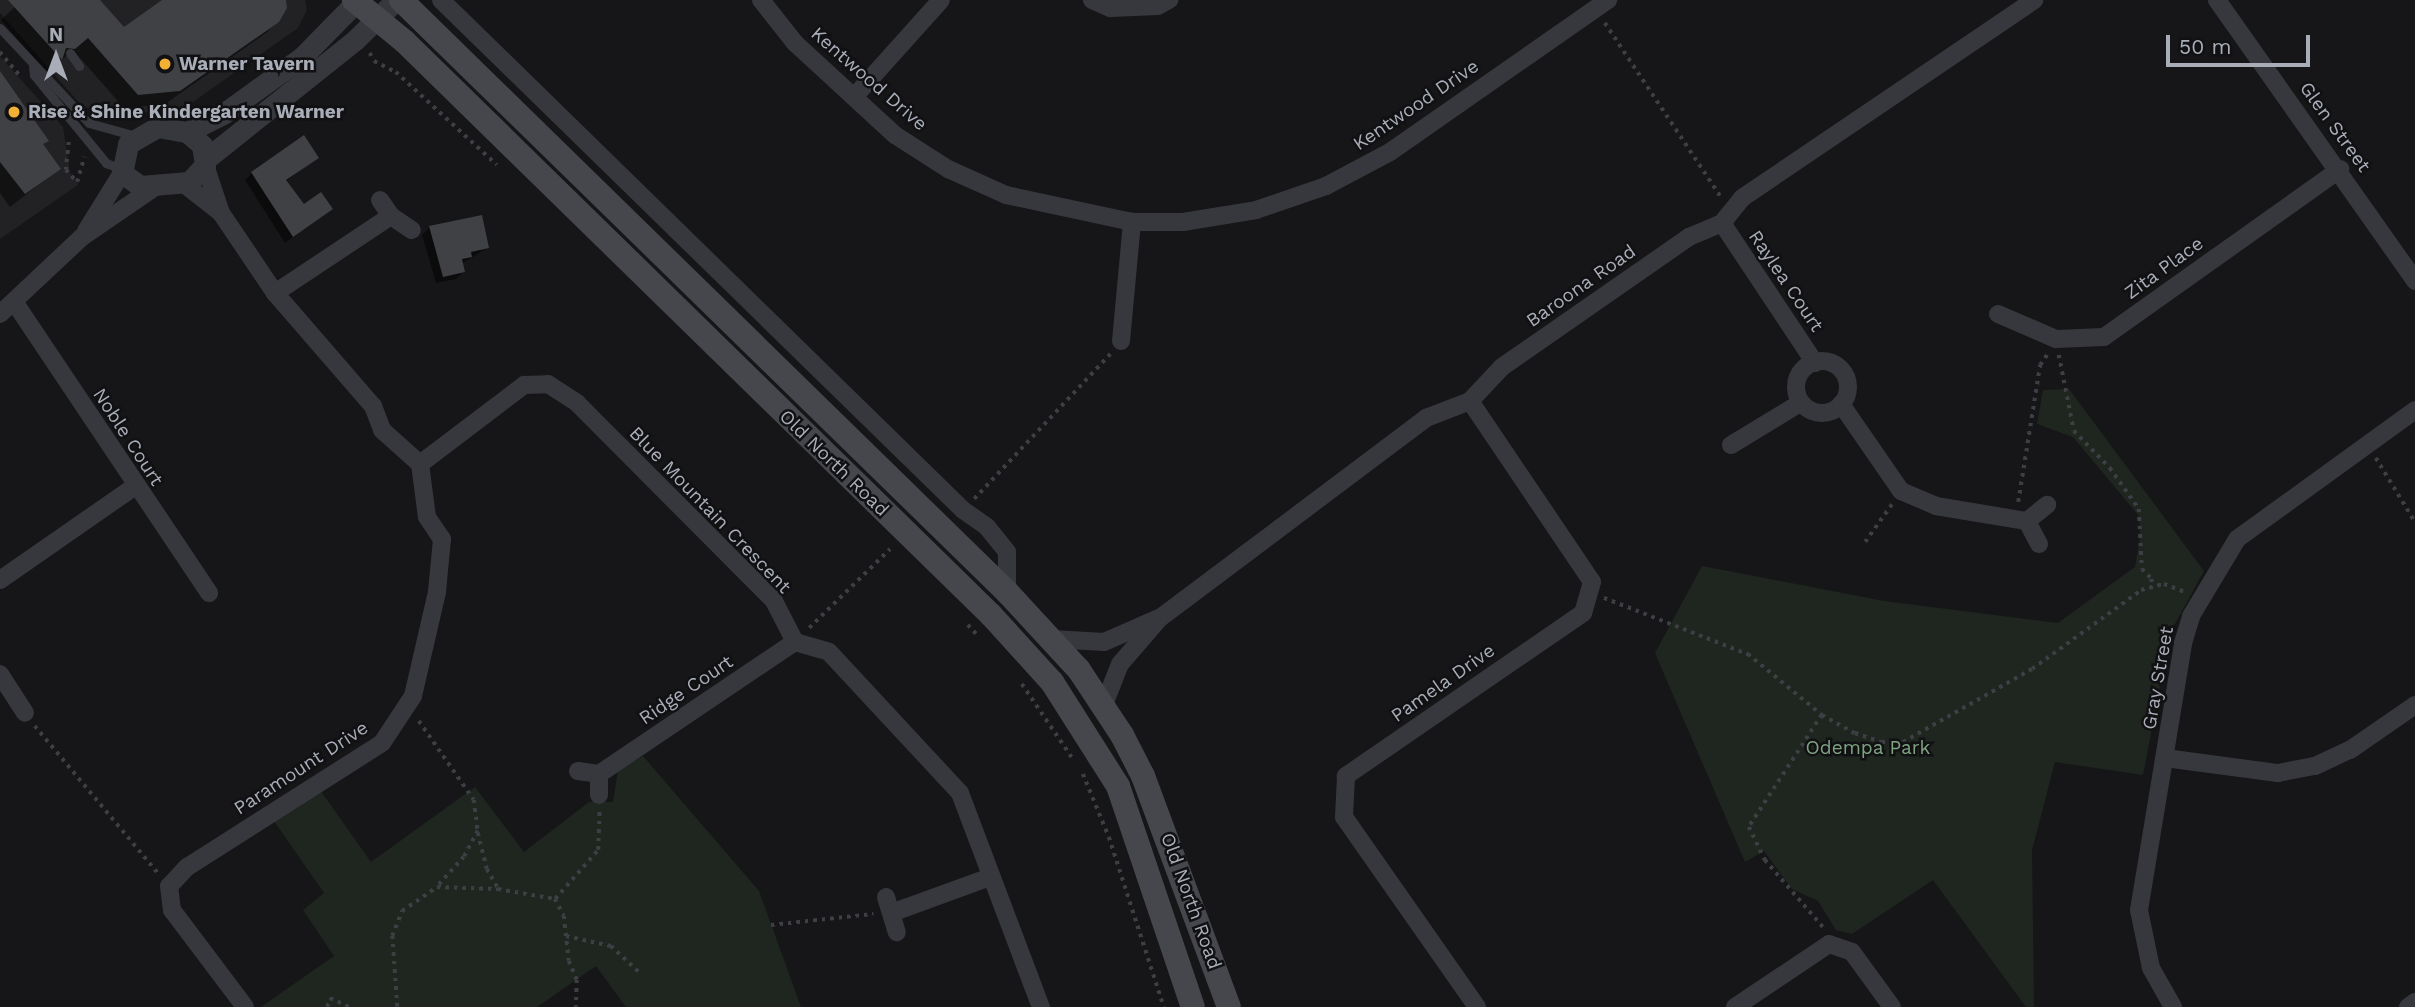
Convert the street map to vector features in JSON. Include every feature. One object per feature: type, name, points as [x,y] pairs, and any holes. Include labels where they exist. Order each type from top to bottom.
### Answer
[{"type":"main road","name":"Old North Road","points":[[399,0],[1007,592],[1052,639],[1122,735],[1164,826],[1229,1007]]},
{"type":"main road","name":"Old North Road","points":[[356,1],[991,615],[1052,682],[1118,786],[1194,1007]]},
{"type":"street","points":[[122,171],[140,186],[184,184],[206,162],[399,0]]},
{"type":"street","points":[[441,0],[963,510],[987,527],[1007,552],[1007,592]]},
{"type":"street","name":"Kentwood Drive","points":[[761,0],[795,43],[895,135],[948,169],[1006,195],[1132,222],[1183,222],[1256,210],[1326,186],[1390,152],[1601,4]]},
{"type":"street","points":[[853,97],[941,0]]},
{"type":"street","points":[[1092,0],[1110,8],[1158,6],[1169,0]]},
{"type":"street","name":"Baroona Road","points":[[1103,707],[1120,664],[1160,618],[1426,418],[1470,401],[1502,367],[1689,237],[1726,216],[2034,0]]},
{"type":"street","name":"Glen Street","points":[[2217,0],[2340,169],[2415,281]]},
{"type":"street","points":[[187,132],[223,114],[302,57],[356,1]]},
{"type":"street","points":[[82,237],[122,171],[124,151],[138,136],[167,126],[187,132],[202,145],[221,213],[275,293],[373,406],[382,430],[420,464]]},
{"type":"street","name":"Zita Place","points":[[1998,314],[2056,339],[2105,337],[2340,169]]},
{"type":"street","points":[[184,184],[221,213]]},
{"type":"street","points":[[0,314],[15,303],[82,237],[155,187]]},
{"type":"street","points":[[380,200],[391,216],[412,230]]},
{"type":"street","points":[[275,293],[391,216]]},
{"type":"street","name":"Raylea Court","points":[[1726,216],[1815,363]]},
{"type":"street","points":[[1121,341],[1132,222]]},
{"type":"street","name":"Noble Court","points":[[15,303],[209,593]]},
{"type":"street","name":"Raylea Court","points":[[1800,403],[1795,382],[1807,365],[1826,361],[1844,372],[1849,392],[1841,404]]},
{"type":"street","name":"Blue Mountain Crescent","points":[[420,464],[524,385],[548,384],[577,403],[774,601],[795,642]]},
{"type":"street","points":[[1470,401],[1592,582],[1589,594]]},
{"type":"street","points":[[1731,445],[1800,403],[1817,414],[1841,404],[1901,491],[1936,506],[2021,520],[2047,505]]},
{"type":"street","name":"Gray Street","points":[[2173,1007],[2151,968],[2139,910],[2191,616],[2236,539],[2415,410]]},
{"type":"street","name":"Paramount Drive","points":[[169,886],[187,867],[382,743],[407,704],[437,592],[442,539],[427,517],[420,464]]},
{"type":"street","points":[[0,580],[135,486]]},
{"type":"street","points":[[2021,520],[2039,544]]},
{"type":"street","name":"Pamela Drive","points":[[1477,1007],[1344,817],[1346,776],[1583,613],[1589,594]]},
{"type":"street","name":"Baroona Road","points":[[1052,639],[1104,642],[1160,618]]},
{"type":"street","points":[[795,642],[829,652],[929,756],[960,793],[1041,1007]]},
{"type":"street","name":"Ridge Court","points":[[599,774],[795,642]]},
{"type":"street","points":[[0,674],[24,713]]},
{"type":"street","points":[[2165,758],[2277,773],[2315,766],[2350,750],[2415,705]]},
{"type":"street","points":[[578,771],[599,774],[599,795]]},
{"type":"street","points":[[897,932],[890,904],[990,877]]},
{"type":"street","points":[[169,886],[172,910],[245,1007]]},
{"type":"street","points":[[1735,1007],[1829,944],[1852,952],[1892,1007]]},
{"type":"street","points":[[2408,1007],[2415,1002]]},
{"type":"lane","points":[[0,28],[33,66],[42,69],[89,124],[138,136]]},
{"type":"lane","points":[[70,53],[79,66]]},
{"type":"lane","points":[[33,66],[34,75],[106,163],[122,171]]},
{"type":"path","points":[[1601,4],[1726,216]]},
{"type":"path","points":[[374,61],[396,72],[508,175]]},
{"type":"path","points":[[2021,520],[2040,365],[2056,339]]},
{"type":"path","points":[[2056,339],[2074,431],[2110,468],[2139,509],[2141,569],[2152,579],[2151,587]]},
{"type":"path","points":[[963,510],[1095,373],[1121,341]]},
{"type":"path","points":[[2368,444],[2415,522]]},
{"type":"path","points":[[1865,542],[1901,491]]},
{"type":"path","points":[[880,540],[900,559]]},
{"type":"path","points":[[795,642],[890,549]]},
{"type":"path","points":[[1589,594],[1619,601],[1748,654],[1822,715],[1881,742],[1903,742],[2032,669],[2104,614],[2151,587],[2164,584],[2185,592]]},
{"type":"path","points":[[960,617],[989,647]]},
{"type":"path","points":[[1017,677],[1083,774],[1109,837],[1164,1007]]},
{"type":"path","points":[[407,704],[474,800],[487,869],[498,889]]},
{"type":"path","points":[[24,713],[169,886]]},
{"type":"path","points":[[1822,715],[1791,755],[1749,827],[1765,860],[1823,925],[1829,944]]},
{"type":"path","points":[[555,899],[598,850],[599,795]]},
{"type":"path","points":[[397,1007],[392,936],[402,911],[437,887],[464,857],[478,831]]},
{"type":"path","points":[[437,887],[498,889],[555,899]]},
{"type":"path","points":[[555,899],[577,980],[576,1007]]},
{"type":"path","points":[[771,925],[890,904]]},
{"type":"path","points":[[566,936],[611,946],[641,974]]},
{"type":"path","points":[[327,1007],[330,998],[349,1007]]},
{"type":"shaded area","points":[[0,0],[305,0],[307,10],[298,28],[183,109],[114,115],[82,106],[0,13]]},
{"type":"shaded area","points":[[0,56],[63,127],[70,172],[79,184],[0,239]]},
{"type":"green space","name":"Odempa Park","points":[[2069,389],[2204,571],[2170,633],[2143,775],[2055,762],[2032,850],[2034,1007],[2026,1007],[1933,880],[1852,934],[1836,930],[1818,901],[1792,889],[1764,851],[1745,862],[1655,653],[1702,566],[1884,601],[2058,623],[2135,567],[2140,538],[2139,516],[2073,437],[2037,424],[2043,390]]},
{"type":"green space","points":[[643,756],[759,891],[801,1007],[626,1007],[596,966],[537,1007],[261,1007],[334,956],[303,910],[324,893],[274,821],[320,790],[371,862],[475,787],[524,852],[589,802],[613,802],[618,770]]},
{"type":"building","name":"Warner Tavern","points":[[8,0],[100,0],[124,27],[162,0],[286,0],[287,8],[279,22],[180,91],[138,95],[88,38],[75,49],[66,48],[62,60]]},
{"type":"building","name":"Rise & Shine Kindergarten Warner","points":[[0,71],[49,141],[43,144],[61,169],[25,194],[0,162]]},
{"type":"building","points":[[304,135],[319,158],[286,180],[304,204],[321,192],[333,209],[293,237],[251,172]]},
{"type":"building","points":[[482,215],[489,248],[471,252],[472,257],[462,259],[465,272],[443,277],[429,226]]},
{"type":"place","name":"Warner Tavern","points":[[165,64]]},
{"type":"place","name":"Rise & Shine Kindergarten Warner","points":[[14,112]]}]
